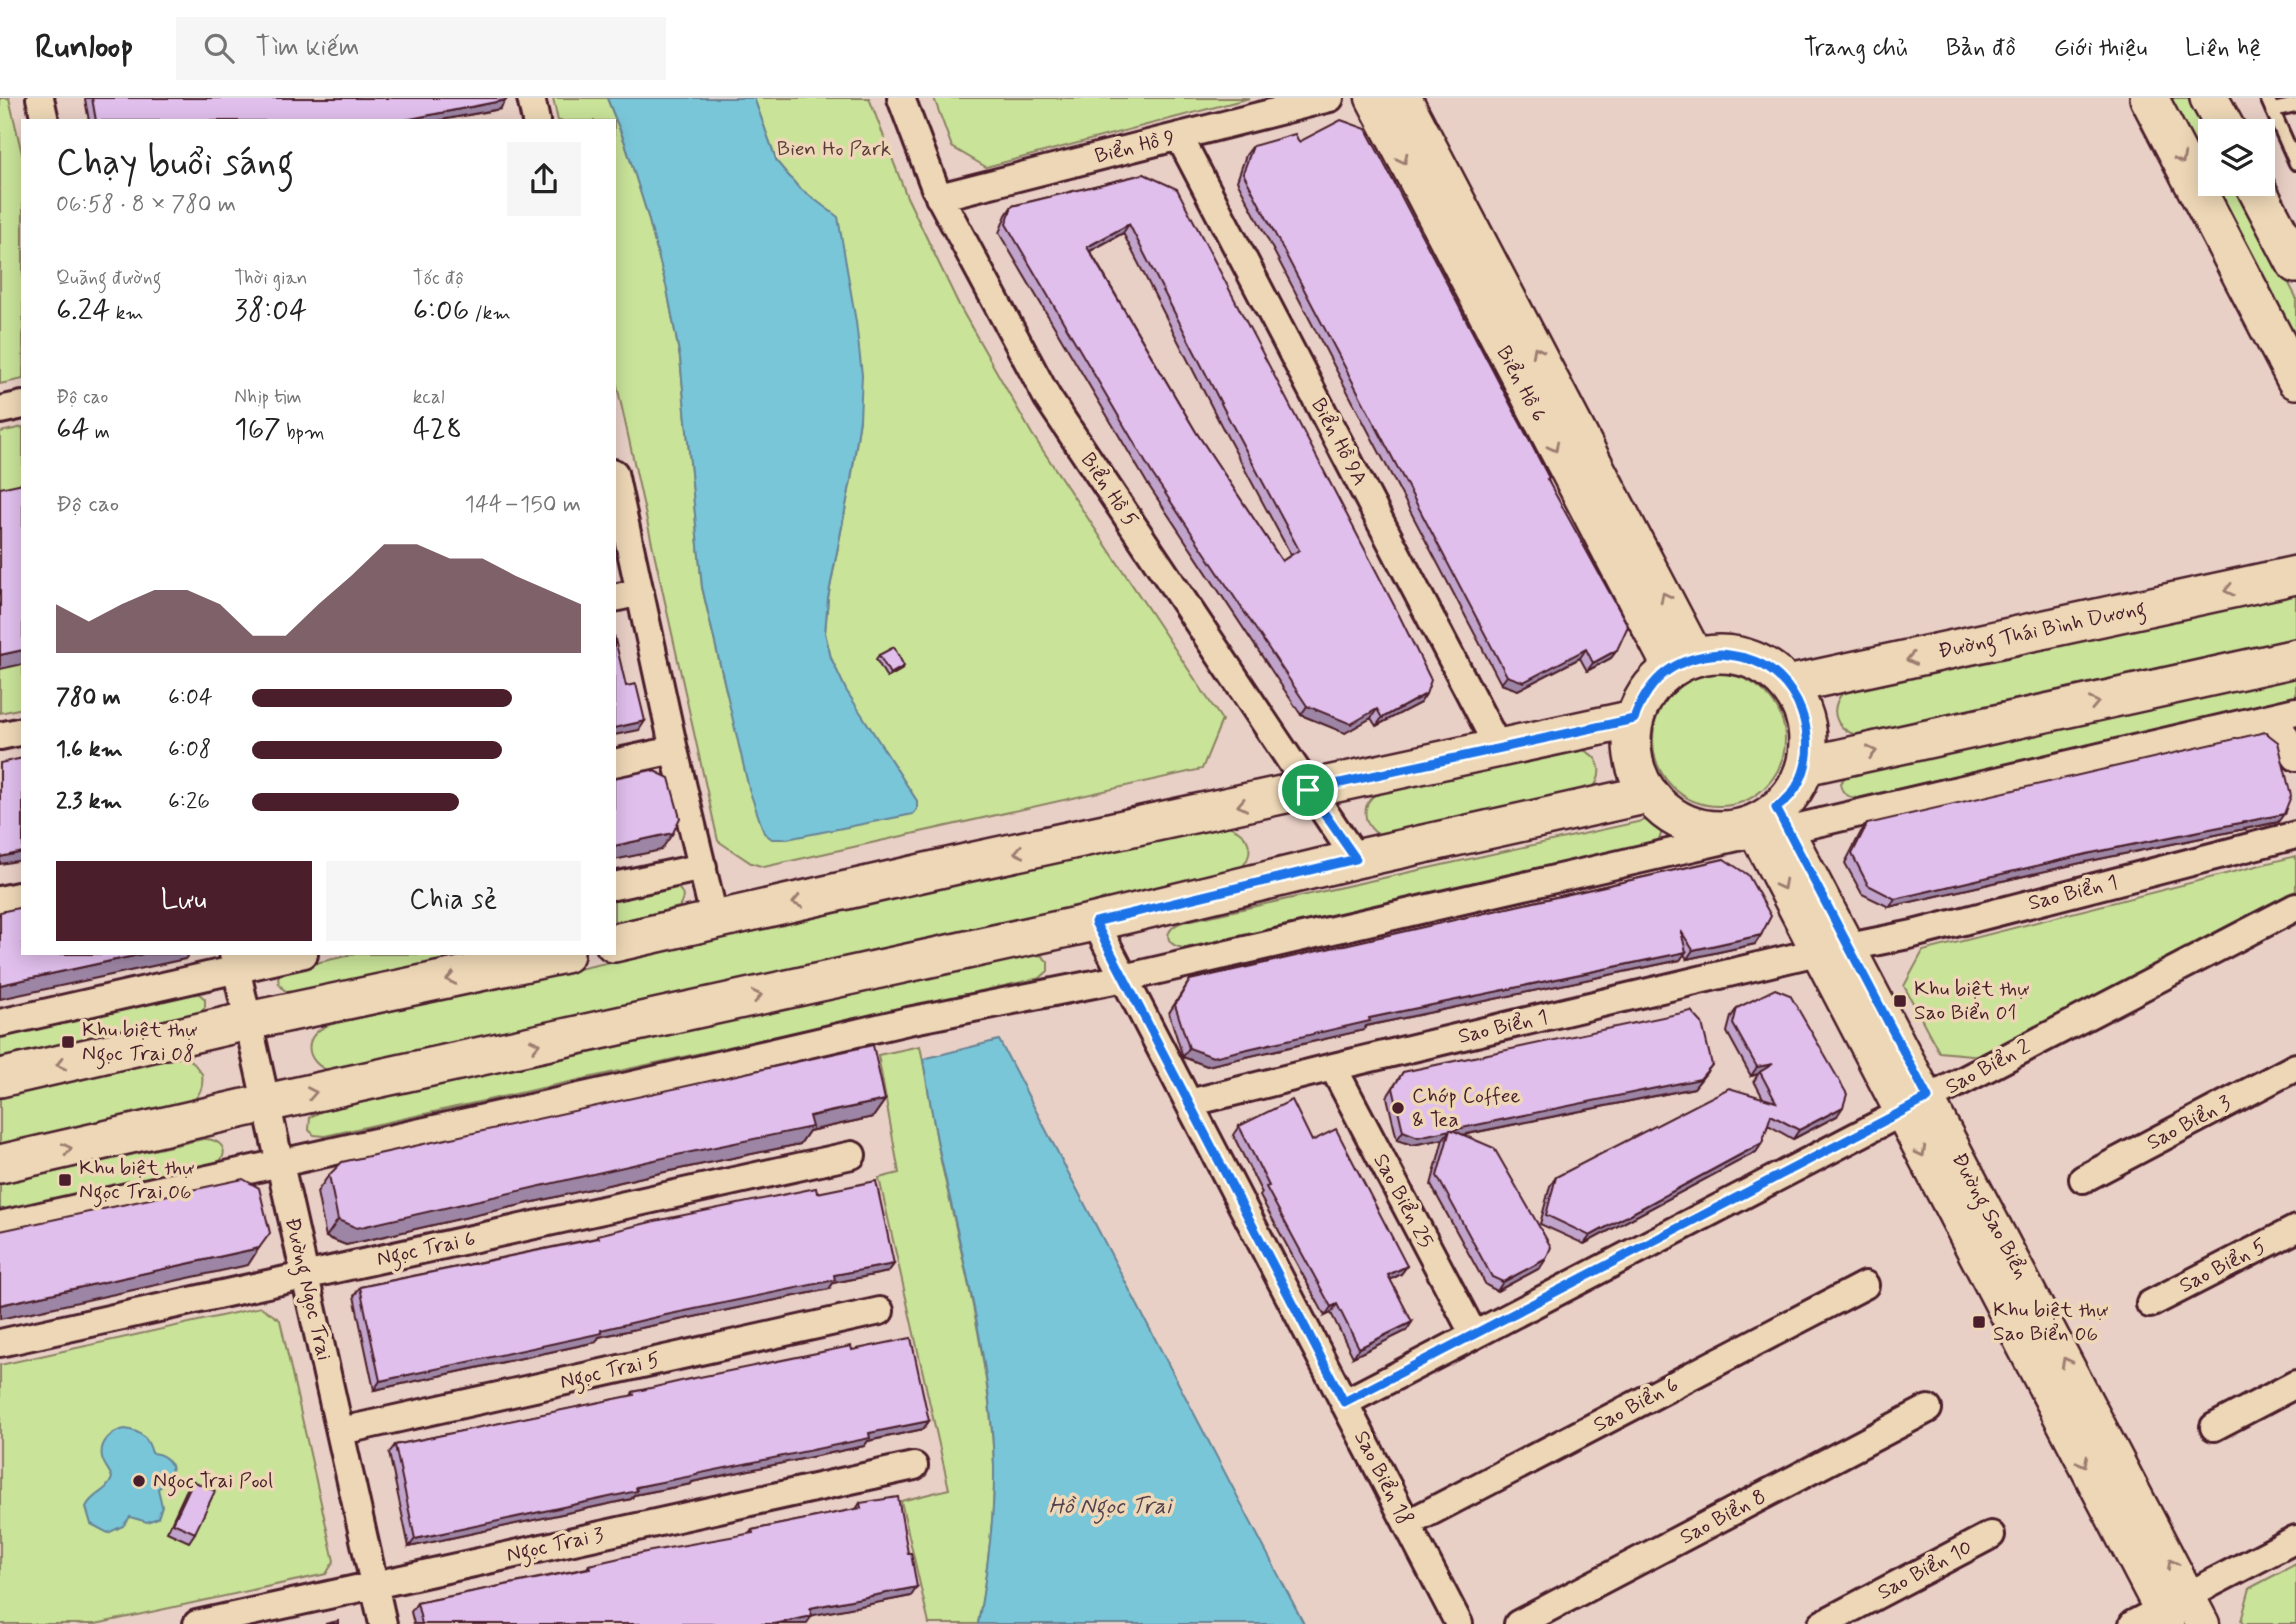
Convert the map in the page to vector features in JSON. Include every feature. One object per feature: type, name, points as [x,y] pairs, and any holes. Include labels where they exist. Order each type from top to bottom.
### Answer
[{"type":"main road","points":[[2149,98],[2296,380]]},
{"type":"main road","points":[[2209,98],[2220,119]]},
{"type":"main road","points":[[2260,196],[2296,264]]},
{"type":"main road","name":"Đường Thái Bình Dương","points":[[1787,685],[2296,575]]},
{"type":"main road","points":[[1721,654],[1756,662],[1772,670],[1787,685],[1799,703],[1807,724],[1805,766],[1796,787],[1767,824],[1720,830],[1688,824],[1673,816],[1649,794],[1635,766],[1632,750],[1634,719],[1656,680],[1683,663],[1721,654]]},
{"type":"main road","points":[[1805,766],[2296,658]]},
{"type":"main road","points":[[616,943],[970,862],[1634,719]]},
{"type":"main road","points":[[0,1164],[266,1103],[1095,922],[1356,859],[1649,794]]},
{"type":"main road","points":[[0,1078],[248,1021],[560,955]]},
{"type":"street","points":[[40,98],[45,119]]},
{"type":"street","points":[[531,98],[536,119]]},
{"type":"street","name":"Biển Hồ 5","points":[[901,98],[939,197],[1048,397],[1356,859]]},
{"type":"street","name":"Biển Hồ 9","points":[[939,197],[1330,98]]},
{"type":"street","name":"Biển Hồ 6","points":[[1371,98],[1683,663]]},
{"type":"street","name":"Biển Hồ 6","points":[[1405,98],[1683,663]]},
{"type":"street","name":"Biển Hồ 9A","points":[[1179,136],[1499,749]]},
{"type":"street","points":[[0,410],[21,405]]},
{"type":"street","points":[[616,482],[674,750],[715,921]]},
{"type":"street","points":[[616,598],[640,592]]},
{"type":"street","points":[[0,1225],[611,1090],[908,1021],[1124,978],[1767,824],[2286,714],[2296,757]]},
{"type":"street","points":[[0,736],[21,731]]},
{"type":"street","points":[[616,763],[674,750]]},
{"type":"street","name":"Đường Sao Biển","points":[[1767,824],[1849,947],[1914,1105],[2154,1619]]},
{"type":"street","name":"Đường Sao Biển","points":[[1767,824],[1818,952],[1914,1105],[2203,1624]]},
{"type":"street","name":"Sao Biển 1","points":[[1849,947],[1913,934],[2296,835]]},
{"type":"street","points":[[616,886],[703,867]]},
{"type":"street","points":[[0,900],[21,895]]},
{"type":"street","name":"Sao Biển 2","points":[[1344,1402],[2296,906]]},
{"type":"street","name":"Sao Biển 18","points":[[1095,922],[1459,1624]]},
{"type":"street","name":"Sao Biển 1","points":[[1189,1103],[1818,952]]},
{"type":"street","points":[[0,1023],[234,961],[294,955]]},
{"type":"street","name":"Đường Ngọc Trai","points":[[234,961],[383,1624]]},
{"type":"street","name":"Sao Biển 25","points":[[1333,1067],[1474,1335]]},
{"type":"street","name":"Sao Biển 3","points":[[2083,1179],[2296,1067]]},
{"type":"street","name":"Ngọc Trai 6","points":[[0,1343],[852,1155]]},
{"type":"street","name":"Sao Biển 5","points":[[2150,1304],[2296,1228]]},
{"type":"street","name":"Sao Biển 6","points":[[1407,1524],[1865,1285]]},
{"type":"street","name":"Ngọc Trai 5","points":[[341,1431],[880,1311]]},
{"type":"street","points":[[2214,1427],[2296,1384]]},
{"type":"street","name":"Sao Biển 8","points":[[1518,1624],[1928,1409]]},
{"type":"street","name":"Ngọc Trai 3","points":[[197,1624],[914,1466]]},
{"type":"street","name":"Sao Biển 10","points":[[1822,1624],[1991,1535]]},
{"type":"street","points":[[2154,1619],[2188,1595],[2296,1539]]},
{"type":"lane","points":[[2295,106],[2269,104],[2296,163]]},
{"type":"green space","points":[[0,98],[9,98],[21,149],[21,379],[0,384]]},
{"type":"green space","points":[[553,98],[607,98],[616,119],[558,119]]},
{"type":"green space","name":"Bien Ho Park","points":[[754,98],[869,98],[907,197],[960,307],[1032,434],[1222,720],[1202,769],[764,867],[751,863],[718,841],[616,381],[616,120],[647,213],[667,289],[680,358],[702,587],[726,690],[917,809],[917,801],[846,691],[831,658],[825,633],[828,598],[860,419],[838,218],[798,187],[777,162]]},
{"type":"green space","points":[[934,98],[1250,98],[986,167],[952,147]]},
{"type":"green space","points":[[2166,98],[2192,98],[2203,119],[2198,119],[2198,160]]},
{"type":"green space","points":[[2217,196],[2243,196],[2296,297],[2296,347]]},
{"type":"green space","points":[[21,427],[21,708],[0,713],[0,432]]},
{"type":"green space","points":[[2296,589],[2296,638],[1861,736],[1845,730],[1835,713],[1844,691]]},
{"type":"green space","points":[[2296,673],[2296,699],[1857,798],[1845,794],[1840,783],[1847,775]]},
{"type":"green space","points":[[1719,674],[1744,679],[1766,693],[1780,715],[1785,740],[1780,765],[1766,787],[1744,801],[1719,806],[1694,801],[1672,787],[1658,765],[1653,740],[1658,715],[1672,693],[1694,679]]},
{"type":"green space","points":[[1580,749],[1593,756],[1599,767],[1598,779],[1590,792],[1382,837],[1367,820],[1366,807],[1369,801],[1382,790]]},
{"type":"green space","points":[[1651,819],[1659,824],[1661,830],[1660,838],[1653,844],[1185,948],[1173,944],[1168,937],[1176,925],[1183,922]]},
{"type":"green space","points":[[1225,825],[1241,833],[1249,846],[1247,860],[1234,873],[332,1072],[322,1068],[311,1055],[311,1041],[315,1034],[332,1024]]},
{"type":"green space","points":[[2296,856],[2296,891],[1982,1056],[1939,1052],[1904,986],[1923,951]]},
{"type":"green space","points":[[672,885],[679,889],[682,900],[679,907],[616,923],[616,897]]},
{"type":"green space","points":[[1033,954],[1042,956],[1048,962],[1048,971],[1040,978],[325,1136],[314,1135],[309,1130],[310,1117],[322,1111]]},
{"type":"green space","points":[[351,955],[471,955],[296,994],[284,990],[279,984],[278,978],[285,970]]},
{"type":"green space","points":[[190,992],[198,993],[205,999],[205,1007],[199,1014],[0,1059],[0,1035]]},
{"type":"green space","points":[[920,1046],[941,1161],[974,1312],[991,1426],[993,1504],[978,1624],[929,1624],[901,1501],[949,1489],[879,1178],[899,1173],[878,1055]]},
{"type":"green space","points":[[183,1057],[192,1061],[202,1074],[200,1091],[189,1104],[0,1146],[0,1097],[150,1062]]},
{"type":"green space","points":[[203,1139],[215,1141],[223,1148],[223,1156],[215,1165],[0,1211],[0,1184]]},
{"type":"green space","points":[[261,1307],[280,1320],[334,1561],[326,1574],[96,1624],[0,1624],[0,1365]]},
{"type":"green space","points":[[2296,1564],[2296,1624],[2243,1624],[2241,1621],[2250,1588]]},
{"type":"water","points":[[607,98],[754,98],[777,162],[798,187],[838,217],[862,375],[860,419],[828,598],[825,633],[831,658],[846,690],[917,801],[917,809],[913,814],[787,839],[772,839],[764,833],[749,789],[702,587],[680,358],[667,289],[647,213]]},
{"type":"water","name":"Hồ Ngọc Trai","points":[[999,1040],[1304,1624],[978,1624],[992,1525],[992,1428],[975,1313],[939,1150],[923,1059]]},
{"type":"water","name":"Ngoc Trai Pool","points":[[125,1429],[143,1436],[152,1453],[168,1460],[171,1472],[168,1480],[158,1489],[162,1506],[158,1518],[147,1522],[130,1517],[123,1526],[108,1533],[91,1524],[86,1507],[107,1487],[112,1478],[102,1457],[102,1447],[111,1435]]},
{"type":"building","points":[[92,98],[506,100],[410,119],[96,119]]},
{"type":"building","points":[[1341,120],[1366,129],[1549,478],[1547,479],[1628,626],[1617,650],[1593,663],[1586,649],[1524,682],[1507,676],[1243,173],[1253,146],[1295,134],[1299,142]]},
{"type":"building","points":[[1144,174],[1177,189],[1398,613],[1431,680],[1426,694],[1382,718],[1377,709],[1351,724],[1307,706],[1153,475],[1006,224],[1012,206]],"holes":[[[1129,224],[1299,550],[1282,561],[1196,432],[1087,247]]]},
{"type":"building","points":[[21,483],[21,650],[0,655],[0,488]]},
{"type":"building","points":[[616,644],[626,686],[636,684],[645,721],[616,728]]},
{"type":"building","points":[[894,647],[904,666],[890,674],[879,655]]},
{"type":"building","points":[[2265,732],[2278,742],[2291,796],[2284,814],[2091,853],[1895,899],[1868,885],[1852,854],[1867,824]]},
{"type":"building","points":[[21,758],[21,852],[0,857],[0,763]]},
{"type":"building","points":[[652,770],[669,778],[680,818],[673,833],[616,846],[616,778]]},
{"type":"building","points":[[1724,859],[1748,875],[1771,916],[1761,935],[1693,950],[1681,931],[1686,952],[1369,1018],[1370,1021],[1213,1057],[1189,1048],[1175,1005],[1190,980]]},
{"type":"building","points":[[21,907],[21,955],[138,955],[0,985],[0,912]]},
{"type":"building","points":[[1775,989],[1790,995],[1847,1094],[1843,1107],[1799,1130],[1771,1115],[1762,1143],[1590,1236],[1546,1215],[1556,1177],[1729,1088],[1776,1102],[1760,1072],[1773,1064],[1757,1067],[1733,1024],[1737,1008]]},
{"type":"building","points":[[1691,1011],[1702,1023],[1712,1065],[1700,1079],[1452,1130],[1494,1148],[1551,1247],[1546,1259],[1503,1282],[1492,1277],[1437,1176],[1450,1130],[1418,1137],[1403,1131],[1393,1088],[1403,1072]]},
{"type":"building","points":[[873,1045],[885,1100],[809,1116],[812,1127],[357,1228],[338,1220],[329,1175],[342,1162]]},
{"type":"building","points":[[1292,1100],[1312,1141],[1336,1129],[1407,1266],[1388,1275],[1412,1322],[1359,1348],[1337,1304],[1331,1307],[1266,1187],[1269,1186],[1239,1126]]},
{"type":"building","points":[[243,1179],[259,1188],[270,1233],[259,1248],[0,1305],[0,1231]]},
{"type":"building","points":[[876,1181],[894,1264],[834,1275],[835,1280],[661,1316],[601,1330],[602,1333],[380,1381],[360,1287],[599,1238],[598,1235],[655,1221],[816,1188],[817,1193]]},
{"type":"building","points":[[911,1338],[929,1421],[869,1433],[870,1438],[636,1487],[637,1491],[415,1539],[395,1445],[634,1395],[633,1392],[690,1379],[851,1346],[852,1350]]},
{"type":"building","points":[[193,1481],[215,1491],[195,1533],[173,1523]]},
{"type":"building","points":[[898,1497],[917,1587],[810,1608],[812,1616],[774,1624],[422,1624],[417,1603],[590,1568],[589,1565],[646,1552],[753,1533],[752,1530],[861,1508],[860,1503]]},
{"type":"place","name":"Khu biệt thự Sao Biển 01","points":[[1900,1001]]},
{"type":"place","name":"Khu biệt thự Ngọc Trai 08","points":[[68,1042]]},
{"type":"place","name":"Chớp Coffee & Tea","points":[[1398,1108]]},
{"type":"place","name":"Khu biệt thự Ngọc Trai 06","points":[[65,1180]]},
{"type":"place","name":"Khu biệt thự Sao Biển 06","points":[[1979,1322]]},
{"type":"place","name":"Ngoc Trai Pool","points":[[139,1481]]},
{"type":"route","points":[[1703,655],[1739,656],[1756,662],[1772,670],[1787,685],[1799,703],[1807,724],[1805,766],[1796,787],[1783,804],[1776,808],[1928,1098],[1344,1402],[1095,922],[1356,859],[1308,790],[1634,719],[1656,680],[1686,660],[1703,655]]}]
